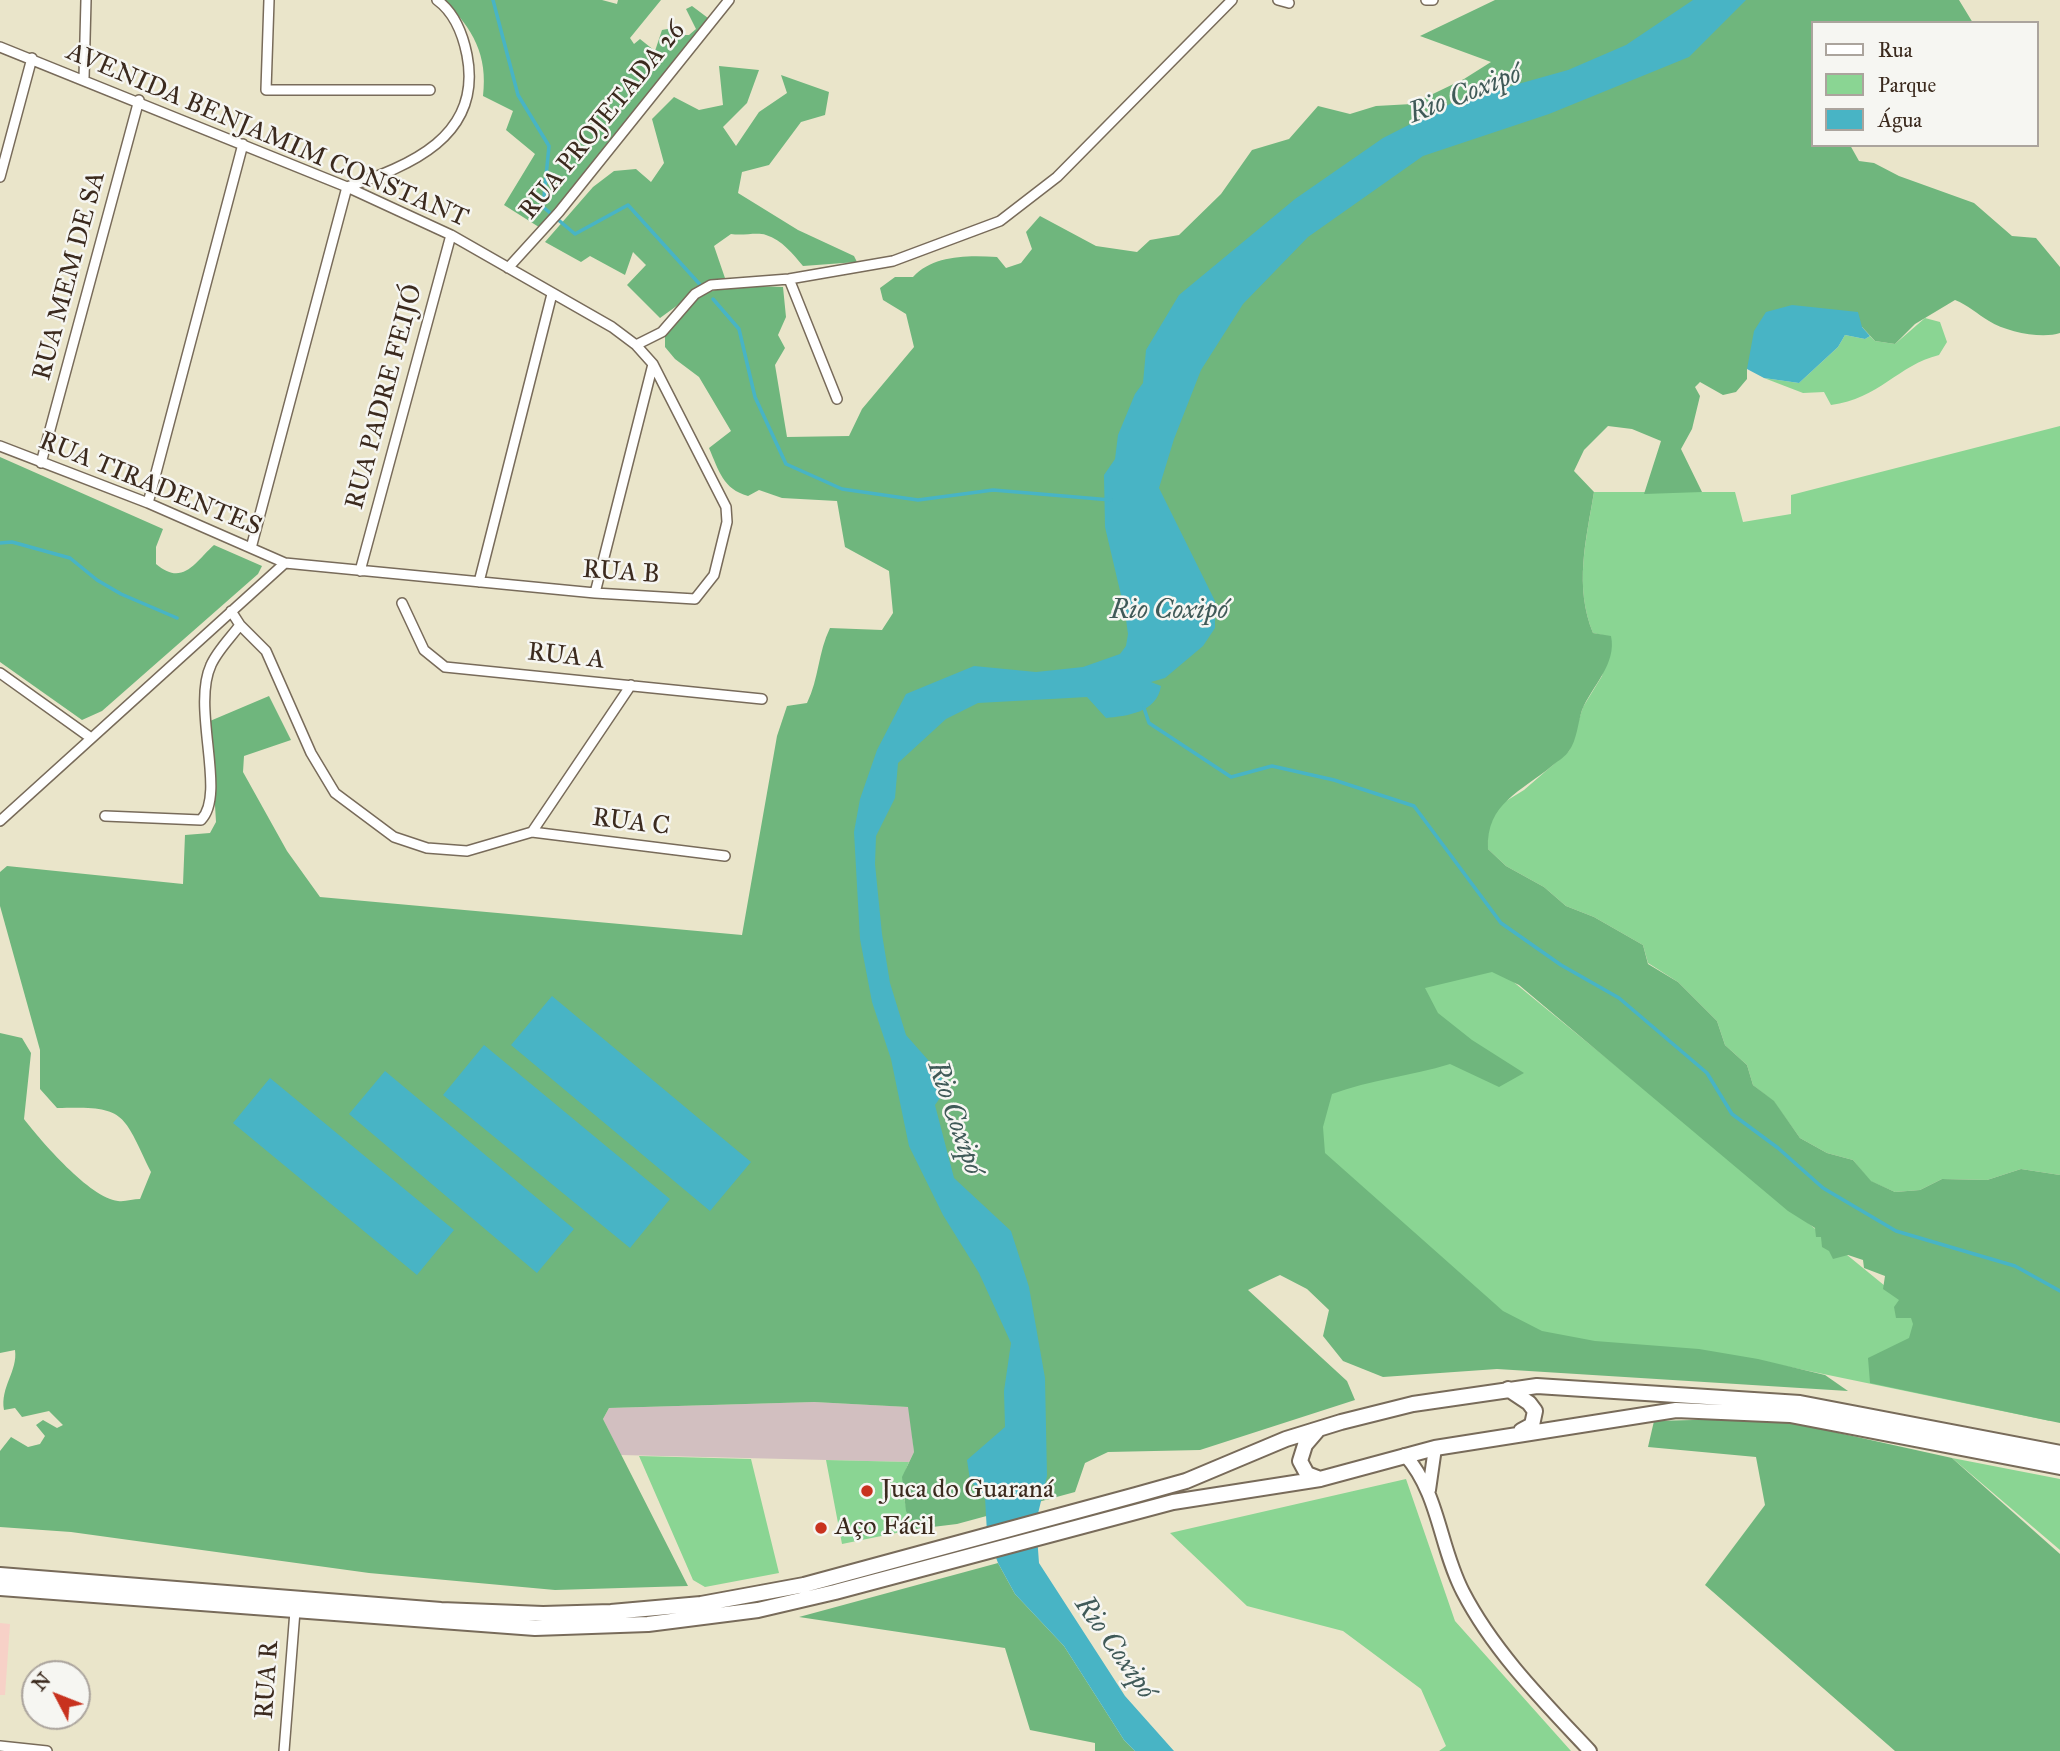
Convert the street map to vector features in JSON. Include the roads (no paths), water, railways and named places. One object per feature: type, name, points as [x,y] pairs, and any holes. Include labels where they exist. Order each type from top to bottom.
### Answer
[{"type":"main road","points":[[0,1575],[441,1610],[578,1613],[646,1610],[757,1595],[953,1545],[1186,1481],[1320,1428],[1413,1404],[1537,1387],[1800,1403],[2060,1453]]},
{"type":"main road","points":[[1508,1389],[1529,1403],[1535,1411],[1532,1425],[1509,1435]]},
{"type":"main road","points":[[0,1588],[536,1628],[648,1624],[758,1610],[1173,1502],[1320,1479],[1435,1448],[1657,1412],[1758,1412],[1870,1429],[2060,1467]]},
{"type":"main road","points":[[1320,1428],[1305,1445],[1300,1461],[1307,1474],[1320,1479]]},
{"type":"street","points":[[84,78],[86,0]]},
{"type":"street","points":[[269,0],[266,90],[430,90]]},
{"type":"street","points":[[251,548],[348,187],[401,169],[421,158],[440,142],[457,119],[468,94],[469,68],[464,38],[455,20],[437,0]]},
{"type":"street","name":"RUA PROJETADA 26","points":[[508,268],[559,212],[730,0]]},
{"type":"street","points":[[636,345],[662,332],[695,294],[711,285],[789,279],[893,261],[1000,221],[1057,177],[1232,0]]},
{"type":"street","points":[[1278,0],[1289,4]]},
{"type":"street","points":[[1426,0],[1433,0]]},
{"type":"street","name":"AVENIDA BENJAMIM CONSTANT","points":[[0,47],[139,100],[348,187],[451,235],[612,327],[636,345],[653,364]]},
{"type":"street","points":[[0,177],[32,58]]},
{"type":"street","name":"RUA MEM DE SA","points":[[41,463],[139,100]]},
{"type":"street","points":[[148,503],[243,144]]},
{"type":"street","name":"RUA PADRE FEIJÓ","points":[[360,570],[451,235]]},
{"type":"street","points":[[789,279],[837,399]]},
{"type":"street","points":[[480,582],[552,294]]},
{"type":"street","points":[[595,593],[653,364]]},
{"type":"street","name":"RUA B","points":[[285,563],[595,593],[695,599],[703,592],[713,575],[724,536],[727,522],[723,497],[653,364]]},
{"type":"street","name":"RUA TIRADENTES","points":[[0,446],[148,503],[285,563]]},
{"type":"street","points":[[0,821],[285,563]]},
{"type":"street","name":"RUA A","points":[[402,603],[424,650],[445,667],[762,699]]},
{"type":"street","points":[[232,611],[240,625],[266,651],[311,753],[335,793],[363,817],[394,837],[427,848],[467,851],[533,832],[631,685]]},
{"type":"street","points":[[105,816],[201,820],[210,811],[212,792],[203,704],[211,665],[240,625]]},
{"type":"street","points":[[0,673],[91,738]]},
{"type":"street","name":"RUA C","points":[[533,832],[725,856]]},
{"type":"street","points":[[1429,1490],[1435,1448]]},
{"type":"street","points":[[1405,1455],[1429,1490],[1452,1570],[1475,1613],[1505,1655],[1590,1751]]},
{"type":"street","name":"RUA R","points":[[284,1751],[295,1611]]},
{"type":"street","points":[[0,1746],[47,1751]]},
{"type":"water","name":"Rio Coxipó","points":[[1693,0],[1746,0],[1689,57],[1549,114],[1423,156],[1308,237],[1243,304],[1201,370],[1174,439],[1159,488],[1215,601],[1215,628],[1203,646],[1165,678],[1151,682],[1161,686],[1154,702],[1140,711],[1106,718],[1087,697],[978,703],[946,719],[898,763],[895,798],[876,836],[875,864],[890,983],[906,1035],[936,1069],[947,1088],[935,1105],[954,1178],[1011,1231],[1029,1287],[1045,1378],[1047,1476],[1036,1522],[1039,1563],[1125,1696],[1174,1751],[1135,1751],[1124,1740],[1064,1646],[1015,1594],[998,1563],[987,1533],[985,1497],[970,1480],[967,1460],[1005,1427],[1004,1391],[1011,1343],[979,1273],[943,1215],[909,1146],[891,1059],[872,1002],[860,939],[854,832],[860,799],[877,750],[906,694],[974,666],[1036,672],[1083,667],[1120,654],[1126,646],[1128,634],[1125,612],[1105,527],[1104,475],[1115,459],[1118,435],[1135,394],[1143,383],[1146,350],[1179,295],[1295,199],[1383,138],[1454,102],[1568,70],[1626,45]]},
{"type":"water","points":[[1792,305],[1858,312],[1862,327],[1870,336],[1865,339],[1845,335],[1838,347],[1799,383],[1764,378],[1747,369],[1754,331],[1766,312]]},
{"type":"water","points":[[552,996],[751,1162],[710,1211],[511,1045]]},
{"type":"water","points":[[484,1045],[670,1199],[630,1248],[443,1095]]},
{"type":"water","points":[[385,1071],[574,1229],[537,1273],[349,1114]]},
{"type":"water","points":[[270,1078],[454,1230],[417,1275],[233,1123]]},
{"type":"waterway","points":[[493,0],[518,95],[549,146],[543,207],[575,234],[628,205],[704,289]]},
{"type":"waterway","points":[[713,299],[739,329],[755,397],[786,464],[842,489],[918,500],[993,490],[1111,500]]},
{"type":"waterway","points":[[0,543],[12,542],[70,558],[97,580],[121,594],[177,618]]},
{"type":"waterway","points":[[1144,708],[1149,723],[1231,777],[1272,766],[1334,780],[1414,806],[1501,923],[1561,965],[1619,998],[1707,1073],[1732,1114],[1778,1148],[1823,1188],[1896,1231],[2015,1266],[2060,1291]]},
{"type":"place","name":"Juca do Guaraná","points":[[867,1491]]},
{"type":"place","name":"Aço Fácil","points":[[821,1528]]}]
